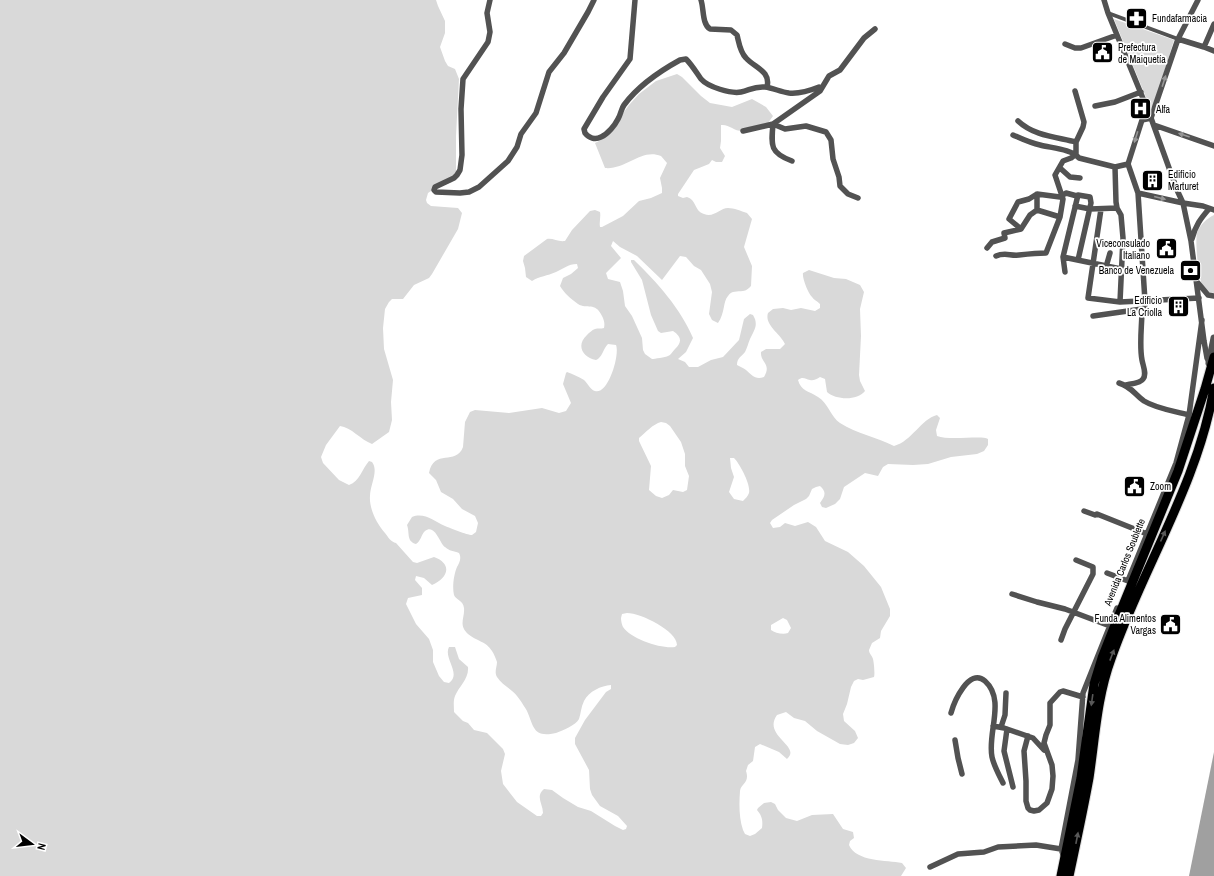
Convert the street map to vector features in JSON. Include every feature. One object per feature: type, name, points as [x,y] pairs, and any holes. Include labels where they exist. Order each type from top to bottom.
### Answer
[{"type":"main road","name":"Avenida Carlos Soublette","points":[[1061,876],[1081,778],[1096,678],[1117,620],[1178,471],[1210,374],[1211,359]]},
{"type":"main road","points":[[1069,876],[1089,778],[1102,687],[1108,666],[1197,456],[1212,403],[1214,388]]},
{"type":"street","points":[[490,0],[487,14],[490,32],[488,42],[464,79],[461,108],[462,155],[460,170],[454,178],[435,187],[434,190],[436,192],[469,192],[479,187],[508,161],[517,147],[521,134],[536,113],[549,72],[564,53],[594,0]]},
{"type":"street","points":[[635,0],[630,59],[603,97],[584,129],[585,133],[589,137],[596,139],[602,137],[613,127],[624,104],[645,84],[680,60],[686,59],[702,80],[732,93],[742,92],[754,87],[767,87],[789,93],[808,92],[819,87],[821,88]]},
{"type":"street","points":[[701,0],[708,28],[731,30],[737,34],[741,51],[746,59],[764,72],[768,77],[767,87]]},
{"type":"street","points":[[1104,0],[1154,124],[1183,203],[1191,242],[1204,341],[1211,359]]},
{"type":"street","points":[[1151,118],[1178,39],[1198,0]]},
{"type":"street","points":[[1108,13],[1214,51]]},
{"type":"street","points":[[1204,47],[1214,24]]},
{"type":"street","points":[[743,132],[773,124],[820,91],[829,76],[840,70],[864,38],[875,29]]},
{"type":"street","points":[[1066,44],[1075,48],[1081,48],[1117,35]]},
{"type":"street","points":[[1075,91],[1084,122],[1083,128],[1076,142],[1076,154]]},
{"type":"street","points":[[1095,106],[1116,102],[1141,92]]},
{"type":"street","points":[[1126,385],[1142,381],[1144,378],[1145,372],[1141,359],[1142,309],[1145,307],[1146,301],[1138,192],[1128,164],[1142,120],[1151,118]]},
{"type":"street","points":[[1018,121],[1024,127],[1040,134],[1076,142]]},
{"type":"street","points":[[773,124],[771,141],[773,148],[778,155],[792,161]]},
{"type":"street","points":[[773,124],[785,129],[806,126],[826,132],[831,140],[833,159],[839,177],[840,186],[848,194],[858,198]]},
{"type":"street","points":[[1154,124],[1214,146]]},
{"type":"street","points":[[1013,135],[1027,142],[1076,154],[1079,158],[1115,167],[1128,164]]},
{"type":"street","points":[[996,256],[1003,253],[1020,255],[1027,253],[1046,253],[1060,217],[1063,196],[1055,175],[1063,161],[1076,154]]},
{"type":"street","points":[[1115,167],[1117,208],[1121,216],[1123,238],[1120,302]]},
{"type":"street","points":[[1060,168],[1070,177],[1080,178]]},
{"type":"street","points":[[1138,192],[1212,209]]},
{"type":"street","points":[[1021,229],[1010,219],[1018,202],[1029,199],[1037,194],[1060,197],[1066,193],[1090,197],[1090,209],[1078,260]]},
{"type":"street","points":[[1037,194],[1037,210]]},
{"type":"street","points":[[1065,272],[1064,257],[1077,196]]},
{"type":"street","points":[[1075,206],[1101,210],[1117,208]]},
{"type":"street","points":[[1191,242],[1195,228],[1202,216],[1212,209]]},
{"type":"street","points":[[1037,210],[1060,217]]},
{"type":"street","points":[[987,248],[992,242],[1005,238],[1004,233],[1021,229],[1030,215],[1037,210]]},
{"type":"street","points":[[1101,210],[1088,298],[1120,302],[1199,298]]},
{"type":"street","points":[[1106,267],[1110,253]]},
{"type":"street","points":[[1064,257],[1121,269]]},
{"type":"street","points":[[1196,281],[1208,295],[1214,296]]},
{"type":"street","points":[[1093,316],[1142,309]]},
{"type":"street","name":"Avenida Carlos Soublette","points":[[1064,858],[1061,848],[1078,760],[1083,693],[1176,463],[1189,415],[1202,320]]},
{"type":"street","points":[[1211,359],[1214,338]]},
{"type":"street","points":[[1119,383],[1126,385],[1144,400],[1152,404],[1189,415]]},
{"type":"street","points":[[1212,403],[1214,393]]},
{"type":"street","points":[[1084,511],[1095,515],[1097,514],[1147,534]]},
{"type":"street","points":[[1061,640],[1094,570],[1090,565],[1076,560]]},
{"type":"street","points":[[1107,573],[1128,581]]},
{"type":"street","points":[[1012,594],[1074,612],[1110,626]]},
{"type":"street","points":[[950,713],[960,690],[970,681],[975,678],[980,678],[988,684],[995,699],[992,757],[1002,783]]},
{"type":"street","points":[[1030,737],[1024,750],[1026,801],[1030,810],[1039,810],[1047,804],[1050,797],[1053,776],[1052,765],[1044,743],[1050,725],[1050,703],[1054,696],[1063,691],[1083,697]]},
{"type":"street","points":[[1000,728],[1005,716],[1006,693]]},
{"type":"street","points":[[993,726],[1030,737],[1040,744],[1049,757]]},
{"type":"street","points":[[1007,729],[1004,751],[1013,787]]},
{"type":"street","points":[[1030,737],[1040,737],[1047,732]]},
{"type":"street","points":[[955,740],[962,774]]},
{"type":"street","points":[[930,867],[958,854],[984,852],[998,847],[1036,845],[1061,848]]},
{"type":"shaded area","points":[[0,0],[436,0],[445,21],[445,33],[440,47],[445,61],[448,66],[455,69],[459,79],[456,136],[456,177],[452,182],[428,193],[426,200],[431,206],[458,208],[462,213],[458,229],[429,278],[414,285],[403,299],[392,299],[385,309],[383,328],[384,349],[393,380],[391,402],[392,420],[389,432],[372,444],[348,429],[340,426],[326,445],[321,457],[323,463],[339,480],[349,485],[356,481],[369,461],[372,462],[375,470],[370,492],[370,501],[376,521],[390,539],[396,543],[413,562],[417,563],[434,557],[444,563],[446,567],[445,575],[442,579],[432,585],[424,578],[416,576],[415,580],[422,588],[422,595],[408,598],[406,604],[416,624],[429,639],[433,650],[433,662],[439,676],[444,682],[449,683],[454,675],[448,656],[449,647],[455,647],[459,659],[468,667],[467,675],[454,698],[454,712],[474,730],[487,733],[503,749],[505,754],[501,771],[503,784],[517,802],[537,816],[541,816],[543,810],[540,794],[544,789],[552,790],[578,807],[591,811],[623,830],[626,829],[627,826],[618,816],[600,806],[592,795],[590,789],[589,770],[575,744],[575,738],[585,720],[606,692],[611,689],[611,685],[599,688],[586,697],[579,719],[572,726],[556,733],[548,734],[543,734],[536,730],[518,697],[497,677],[497,662],[490,648],[468,634],[463,628],[464,608],[461,602],[455,597],[453,588],[455,573],[460,559],[459,553],[450,550],[443,545],[437,535],[429,529],[425,531],[416,544],[413,543],[410,539],[407,525],[412,517],[425,516],[466,534],[472,535],[476,532],[478,523],[475,516],[462,509],[453,499],[441,492],[436,480],[429,473],[435,461],[455,456],[460,453],[463,447],[465,422],[470,412],[475,410],[509,413],[542,408],[559,413],[566,411],[571,403],[563,384],[567,372],[584,380],[595,391],[600,391],[604,387],[612,373],[615,365],[617,350],[616,345],[608,344],[600,357],[596,360],[587,356],[581,347],[584,339],[591,332],[595,329],[604,328],[602,316],[594,307],[581,306],[578,304],[568,296],[560,286],[563,278],[578,268],[577,264],[568,266],[532,281],[526,277],[523,261],[524,256],[547,239],[565,241],[572,230],[590,211],[595,210],[600,212],[600,227],[602,227],[623,216],[639,201],[662,193],[660,178],[667,163],[661,156],[654,154],[647,155],[620,166],[605,168],[595,143],[605,138],[639,94],[656,81],[677,74],[710,103],[732,107],[752,99],[766,107],[773,116],[768,123],[742,131],[721,125],[720,148],[725,156],[722,162],[712,160],[709,164],[694,170],[678,194],[678,196],[683,198],[690,198],[701,213],[711,215],[725,208],[730,208],[747,213],[752,219],[744,247],[752,266],[751,286],[745,290],[733,292],[726,298],[722,315],[718,323],[712,320],[709,314],[712,292],[710,284],[701,270],[694,266],[686,257],[680,256],[662,280],[637,256],[620,247],[613,241],[611,246],[621,258],[606,273],[608,279],[620,282],[625,306],[632,316],[642,338],[643,350],[645,354],[652,359],[669,356],[680,340],[678,335],[673,331],[661,333],[658,331],[651,315],[642,280],[631,260],[634,260],[668,296],[688,327],[693,338],[686,352],[678,359],[685,362],[689,367],[698,367],[711,360],[723,357],[739,340],[744,319],[750,314],[753,315],[756,325],[745,352],[738,359],[737,365],[758,378],[764,377],[767,369],[762,359],[761,352],[766,349],[780,349],[785,344],[768,322],[768,313],[773,309],[783,308],[791,310],[801,308],[815,311],[820,308],[820,304],[810,295],[807,289],[803,278],[803,273],[809,270],[834,278],[846,279],[860,285],[864,292],[860,309],[861,336],[859,375],[865,391],[852,398],[841,398],[827,392],[825,379],[820,377],[812,380],[801,378],[798,380],[799,384],[821,400],[840,423],[853,430],[894,446],[906,440],[926,421],[937,415],[940,418],[936,430],[937,436],[950,438],[988,439],[988,445],[984,451],[977,454],[951,457],[928,464],[888,464],[883,467],[878,476],[865,473],[844,487],[840,499],[835,504],[826,508],[822,507],[820,503],[824,496],[824,490],[820,486],[816,487],[812,489],[806,499],[794,505],[770,523],[773,528],[780,527],[785,523],[795,526],[808,522],[816,527],[825,541],[848,552],[864,566],[881,587],[890,609],[890,616],[881,631],[880,638],[872,643],[869,650],[869,653],[873,658],[874,677],[854,681],[843,714],[844,721],[855,731],[858,738],[854,743],[848,745],[840,744],[817,731],[805,721],[794,718],[786,712],[777,715],[774,722],[774,729],[790,750],[790,754],[787,759],[779,752],[760,744],[755,747],[753,761],[748,765],[746,771],[747,778],[740,791],[739,801],[743,830],[745,834],[750,836],[762,828],[762,818],[757,810],[764,803],[771,802],[775,804],[778,810],[786,818],[797,821],[812,815],[833,814],[843,829],[853,832],[854,838],[850,841],[849,845],[853,851],[858,855],[872,859],[902,863],[906,868],[901,876],[0,876]],"holes":[[[658,423],[666,423],[670,426],[681,442],[685,454],[685,466],[689,476],[687,490],[683,492],[673,490],[669,495],[662,498],[656,496],[649,490],[651,466],[639,441],[639,438]],[[730,458],[734,458],[747,480],[749,493],[743,501],[734,499],[729,492],[734,477]],[[622,614],[633,614],[649,619],[671,634],[677,645],[675,647],[655,645],[639,639],[623,627],[621,619]],[[783,618],[787,620],[791,628],[788,633],[784,634],[771,630],[771,625]]]},
{"type":"shaded area","points":[[1114,19],[1174,40],[1152,112]]},
{"type":"shaded area","points":[[1214,215],[1214,293],[1204,288],[1202,284],[1198,266],[1196,243],[1197,233],[1200,227],[1206,220]]},
{"type":"shaded area","points":[[1214,752],[1214,876],[1189,876]]},
{"type":"place","name":"Fundafarmacia","points":[[1136,18]]},
{"type":"place","name":"Prefectura de Maiquetía","points":[[1102,53]]},
{"type":"place","name":"Alfa","points":[[1141,109]]},
{"type":"place","name":"Edificio Marturet","points":[[1153,180]]},
{"type":"place","name":"Viceconsulado Italiano","points":[[1166,249]]},
{"type":"place","name":"Banco de Venezuela","points":[[1190,270]]},
{"type":"place","name":"Edificio La Criolla","points":[[1178,306]]},
{"type":"place","name":"Zoom","points":[[1134,486]]},
{"type":"place","name":"Funda Alimentos Vargas","points":[[1171,624]]}]
